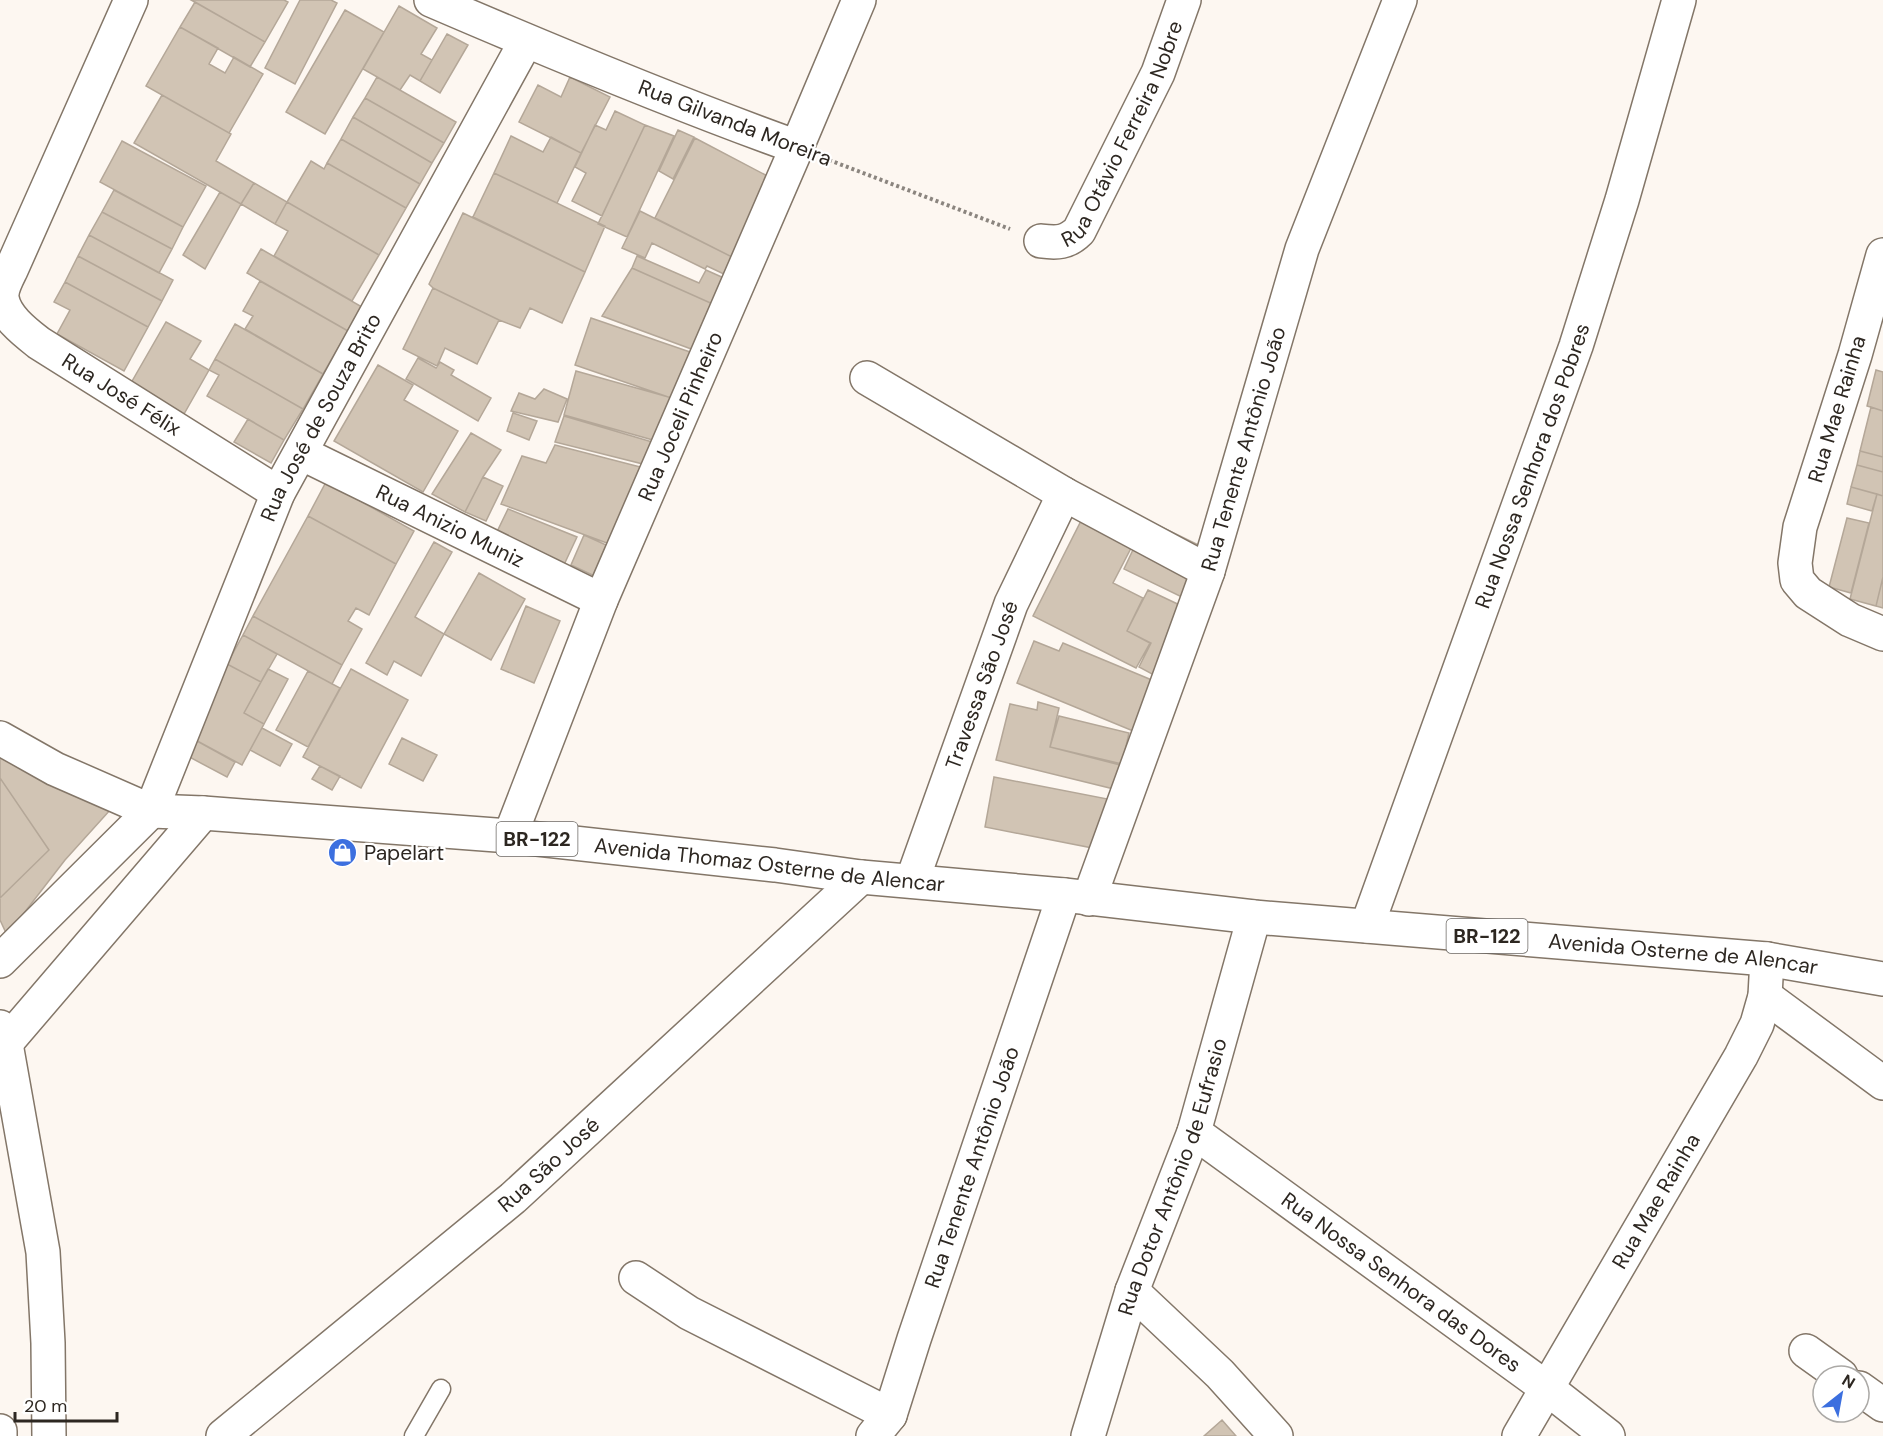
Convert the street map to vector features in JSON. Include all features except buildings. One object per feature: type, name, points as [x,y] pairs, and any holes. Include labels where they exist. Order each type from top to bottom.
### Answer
[{"type":"main road","name":"Rua José Félix","points":[[131,0],[4,285],[2,298],[17,325],[39,343],[278,493]]},
{"type":"main road","name":"Rua Gilvanda Moreira","points":[[431,0],[729,123],[797,147]]},
{"type":"main road","name":"Rua Joceli Pinheiro","points":[[510,836],[601,600],[859,0]]},
{"type":"main road","name":"Rua Otávio Ferreira Nobre","points":[[1041,241],[1058,243],[1071,239],[1079,231],[1158,73],[1184,0]]},
{"type":"main road","name":"Rua Tenente Antônio João","points":[[881,1426],[1077,897],[1208,571],[1302,249],[1400,0]]},
{"type":"main road","name":"Rua Nossa Senhora dos Pobres","points":[[1367,926],[1576,346],[1622,200],[1679,0]]},
{"type":"main road","name":"Rua José de Souza Brito","points":[[150,811],[278,493],[526,41]]},
{"type":"main road","name":"Rua Mae Rainha","points":[[1883,255],[1855,355],[1800,527],[1795,563],[1797,580],[1808,593],[1850,620],[1883,634]]},
{"type":"main road","points":[[867,378],[1064,494],[1208,571]]},
{"type":"main road","name":"Rua Anizio Muniz","points":[[301,453],[601,600]]},
{"type":"main road","name":"Travessa São José","points":[[912,881],[1011,604],[1064,494]]},
{"type":"main road","name":"Avenida Thomaz Osterne de Alencar","points":[[0,738],[55,769],[150,811],[510,836],[775,865],[861,877],[1077,897]]},
{"type":"main road","points":[[0,961],[150,811]]},
{"type":"main road","points":[[49,1436],[48,1343],[43,1252],[2,1040],[203,813]]},
{"type":"main road","name":"Rua São José","points":[[223,1436],[513,1198],[861,877]]},
{"type":"main road","name":"Avenida Osterne de Alencar","points":[[1077,897],[1254,916],[1767,959],[1883,979]]},
{"type":"main road","name":"Rua Dotor Antônio de Eufrasio","points":[[1088,1436],[1132,1291],[1194,1132],[1254,916]]},
{"type":"main road","name":"Rua Mae Rainha","points":[[1519,1436],[1741,1056],[1757,1024],[1765,996],[1767,959]]},
{"type":"main road","points":[[1765,996],[1883,1083]]},
{"type":"main road","name":"Rua Nossa Senhora das Dores","points":[[1194,1132],[1548,1389],[1608,1436]]},
{"type":"main road","points":[[636,1278],[689,1313],[881,1426]]},
{"type":"main road","points":[[1132,1291],[1220,1374],[1276,1436]]},
{"type":"main road","points":[[1806,1351],[1824,1364]]},
{"type":"main road","points":[[0,1431],[0,1436]]},
{"type":"lane","points":[[414,1436],[441,1389]]},
{"type":"path","name":"Rua Gilvanda Moreira","points":[[797,147],[1041,241]]},
{"type":"place","name":"Papelart","points":[[343,853]]}]
